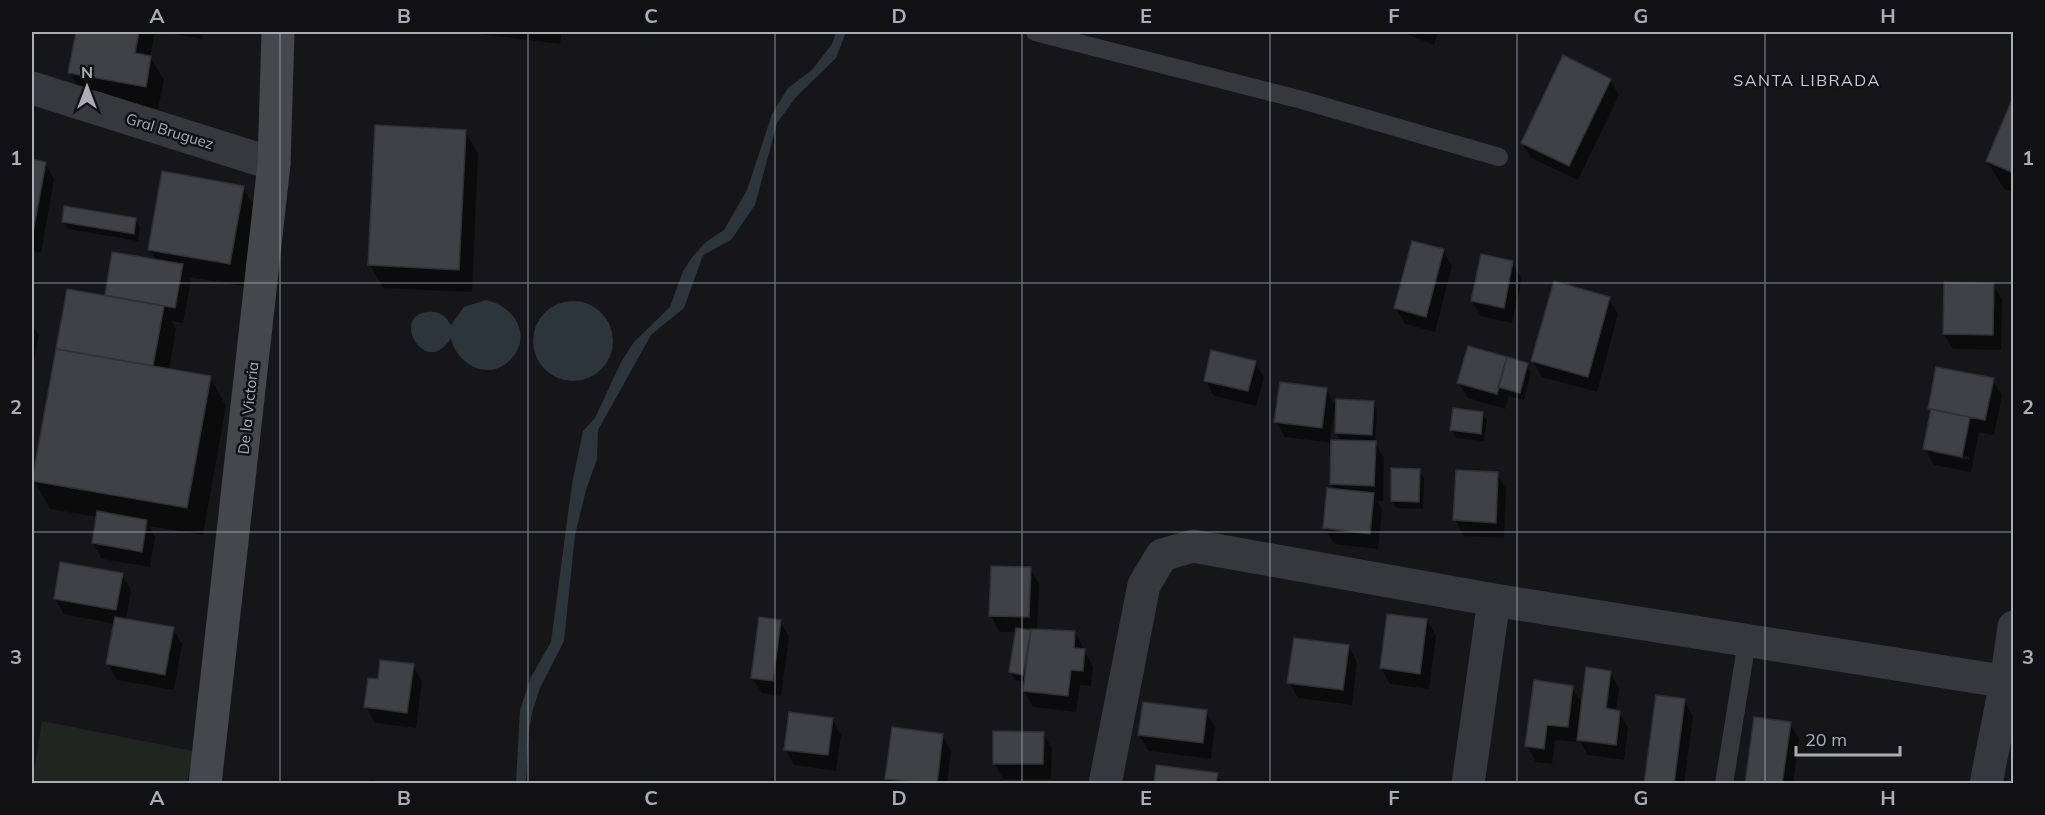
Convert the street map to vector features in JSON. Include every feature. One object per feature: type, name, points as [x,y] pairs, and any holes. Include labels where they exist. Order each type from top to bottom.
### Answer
[{"type":"main road","name":"De la Victoria","points":[[205,783],[274,164],[278,32]]},
{"type":"street","name":"Gral Bruguez","points":[[32,88],[274,164]]},
{"type":"street","points":[[1105,783],[1144,585],[1162,555],[1193,546],[1494,600],[2010,683]]},
{"type":"street","points":[[1468,783],[1494,600]]},
{"type":"street","points":[[1986,783],[2010,683],[2013,627]]},
{"type":"lane","points":[[1035,32],[1302,100],[1499,157]]},
{"type":"lane","points":[[1724,783],[1747,641]]},
{"type":"shaded area","points":[[836,32],[846,32],[836,58],[796,97],[777,123],[755,205],[731,240],[703,255],[684,308],[651,335],[598,430],[597,459],[586,490],[575,535],[564,641],[540,688],[533,709],[529,729],[526,783],[516,783],[520,710],[531,677],[551,642],[572,484],[583,431],[595,418],[621,362],[634,342],[670,307],[683,271],[693,256],[706,242],[724,230],[747,190],[772,114],[788,88],[812,70],[832,44]]},
{"type":"shaded area","points":[[486,300],[505,308],[512,315],[520,331],[517,350],[502,366],[493,370],[475,367],[459,356],[451,338],[441,349],[431,352],[422,349],[416,342],[412,333],[412,323],[417,316],[436,312],[451,325],[464,307]]},
{"type":"shaded area","points":[[573,301],[588,304],[601,313],[610,326],[613,341],[610,356],[601,369],[588,378],[573,381],[558,378],[545,369],[536,356],[533,341],[536,326],[545,313],[558,304]]},
{"type":"shaded area","points":[[42,721],[193,751],[187,783],[32,784]]},
{"type":"building","points":[[76,32],[139,32],[135,53],[151,56],[146,87],[68,73]]},
{"type":"building","points":[[1563,55],[1611,79],[1569,166],[1521,143]]},
{"type":"building","points":[[2014,95],[2014,173],[1986,161]]},
{"type":"building","points":[[375,125],[466,130],[459,270],[368,265]]},
{"type":"building","points":[[32,159],[46,162],[32,238]]},
{"type":"building","points":[[162,171],[244,186],[230,264],[148,250]]},
{"type":"building","points":[[64,206],[136,218],[134,234],[62,222]]},
{"type":"building","points":[[1412,241],[1444,249],[1426,317],[1394,308]]},
{"type":"building","points":[[112,252],[183,264],[175,308],[105,295]]},
{"type":"building","points":[[1481,254],[1513,261],[1504,308],[1471,301]]},
{"type":"building","points":[[1554,281],[1610,297],[1588,377],[1531,361]]},
{"type":"building","points":[[1944,282],[1994,283],[1993,335],[1943,334]]},
{"type":"building","points":[[67,289],[164,306],[153,366],[56,349]]},
{"type":"building","points":[[1468,346],[1507,357],[1497,394],[1457,383]]},
{"type":"building","points":[[56,349],[211,376],[187,508],[32,481]]},
{"type":"building","points":[[1211,350],[1256,361],[1248,391],[1204,381]]},
{"type":"building","points":[[1507,357],[1528,363],[1520,393],[1498,387]]},
{"type":"building","points":[[1936,367],[1994,378],[1985,420],[1928,409]]},
{"type":"building","points":[[1280,382],[1327,388],[1322,428],[1274,422]]},
{"type":"building","points":[[1336,399],[1374,401],[1372,435],[1335,433]]},
{"type":"building","points":[[1453,408],[1483,412],[1481,434],[1450,430]]},
{"type":"building","points":[[1931,409],[1970,417],[1962,457],[1923,449]]},
{"type":"building","points":[[1331,440],[1376,441],[1374,486],[1330,484]]},
{"type":"building","points":[[1391,468],[1420,469],[1419,502],[1391,501]]},
{"type":"building","points":[[1456,470],[1498,472],[1496,523],[1453,520]]},
{"type":"building","points":[[1327,488],[1374,493],[1370,534],[1323,528]]},
{"type":"building","points":[[97,511],[147,520],[142,552],[92,543]]},
{"type":"building","points":[[60,562],[123,573],[116,610],[54,599]]},
{"type":"building","points":[[991,566],[1031,567],[1029,617],[989,616]]},
{"type":"building","points":[[1387,614],[1427,619],[1420,674],[1380,668]]},
{"type":"building","points":[[115,617],[174,627],[165,675],[106,664]]},
{"type":"building","points":[[759,617],[781,620],[773,681],[751,678]]},
{"type":"building","points":[[1016,628],[1031,630],[1023,675],[1009,672]]},
{"type":"building","points":[[1031,629],[1075,631],[1074,648],[1085,649],[1083,671],[1071,670],[1068,696],[1023,691]]},
{"type":"building","points":[[1294,638],[1349,645],[1343,690],[1287,683]]},
{"type":"building","points":[[380,660],[414,664],[407,713],[364,707],[368,678],[378,679]]},
{"type":"building","points":[[1586,667],[1611,671],[1606,708],[1620,711],[1616,745],[1577,740]]},
{"type":"building","points":[[1534,680],[1573,686],[1568,727],[1547,725],[1544,749],[1525,746]]},
{"type":"building","points":[[1656,695],[1685,699],[1674,784],[1644,784]]},
{"type":"building","points":[[1143,702],[1207,710],[1203,743],[1138,735]]},
{"type":"building","points":[[789,712],[833,718],[828,755],[784,750]]},
{"type":"building","points":[[1754,717],[1791,722],[1782,784],[1745,784]]},
{"type":"building","points":[[892,727],[943,734],[937,784],[885,779]]},
{"type":"building","points":[[993,731],[1044,732],[1043,764],[993,764]]},
{"type":"building","points":[[1156,765],[1218,773],[1216,784],[1154,784]]},
{"type":"district","name":"SANTA LIBRADA","points":[[1807,80]]}]
